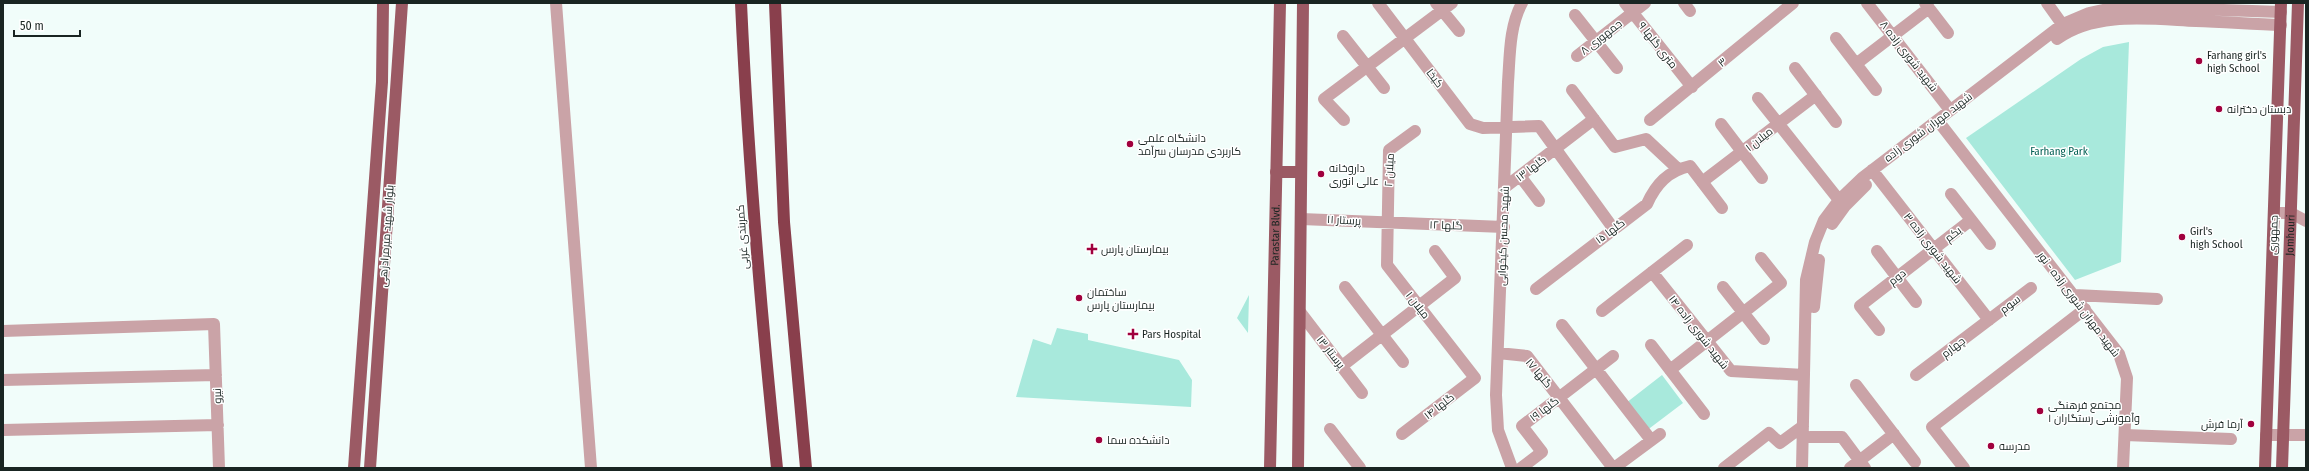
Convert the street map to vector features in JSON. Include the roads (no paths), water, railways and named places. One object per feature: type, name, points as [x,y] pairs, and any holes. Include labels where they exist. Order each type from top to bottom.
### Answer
[{"type":"highway","name":"کمربندی غربی","points":[[741,3],[745,99],[756,250],[777,468]]},
{"type":"highway","points":[[775,3],[784,222],[806,468]]},
{"type":"main road","name":"بلوار شهید میرمرادزهی","points":[[354,468],[382,82],[383,3]]},
{"type":"main road","name":"بلوار شهید میرمرادزهی","points":[[370,468],[402,3]]},
{"type":"main road","name":"Parastar Blvd.","points":[[1270,468],[1280,3]]},
{"type":"main road","points":[[1298,468],[1303,3]]},
{"type":"main road","points":[[2281,8],[2298,8]]},
{"type":"main road","name":"جمهوری","points":[[2265,468],[2281,8]]},
{"type":"main road","name":"Jomhouri","points":[[2282,468],[2298,8]]},
{"type":"main road","points":[[2281,25],[2297,26]]},
{"type":"main road","points":[[1276,172],[1301,172]]},
{"type":"street","points":[[556,3],[591,468]]},
{"type":"street","name":"کیخا","points":[[1378,3],[1470,124],[1483,128],[1539,126],[1557,148]]},
{"type":"street","name":"شهید محسن کیخوایی","points":[[1512,468],[1498,430],[1496,395],[1504,227],[1506,127],[1511,43],[1516,14],[1522,3]]},
{"type":"street","name":"جمهوری ۸","points":[[1577,56],[1596,41],[1629,8],[1645,3]]},
{"type":"street","name":"۳","points":[[1650,120],[1793,3]]},
{"type":"street","name":"شهید شوری زاده ۸","points":[[1867,3],[1950,110]]},
{"type":"street","points":[[2047,3],[2065,28]]},
{"type":"street","points":[[1856,64],[1893,36],[1927,5],[1948,33]]},
{"type":"street","points":[[1344,120],[1324,99],[1406,39],[1443,6],[1459,31]]},
{"type":"street","points":[[2194,21],[2195,6]]},
{"type":"street","name":"شهید مهران شوری زاده","points":[[1809,468],[1817,269],[1823,244],[1831,224],[1875,173],[1950,110],[2065,28],[2089,13],[2112,8],[2195,6],[2281,8]]},
{"type":"street","name":"۹ متری گلها","points":[[1629,8],[1692,87]]},
{"type":"street","points":[[1575,15],[1617,68]]},
{"type":"street","name":"شهید مهران شوری زاده","points":[[1802,468],[1806,280],[1815,242],[1824,220],[1839,200],[1942,126],[2065,28],[2114,20],[2140,18],[2281,25]]},
{"type":"street","points":[[1343,36],[1384,88]]},
{"type":"street","points":[[1836,38],[1876,90]]},
{"type":"street","points":[[1795,68],[1836,122]]},
{"type":"street","points":[[1572,90],[1615,147],[1646,139],[1678,168],[1690,166],[1722,208]]},
{"type":"street","name":"میلان ۱","points":[[1702,182],[1816,95]]},
{"type":"street","points":[[1758,98],[1839,200]]},
{"type":"street","name":"گلها ۱۳","points":[[1504,188],[1594,119]]},
{"type":"street","points":[[1721,124],[1762,178]]},
{"type":"street","name":"شهید مهران شوری زاده - نور","points":[[1942,126],[2075,295],[2119,354],[2127,378],[2123,468]]},
{"type":"street","name":"میلان ۲","points":[[1388,222],[1389,150],[1415,131]]},
{"type":"street","points":[[1557,148],[1613,228]]},
{"type":"street","name":"گلها ۱۵","points":[[1536,289],[1613,228],[1647,204],[1655,187],[1678,168]]},
{"type":"street","name":"شهید شوری زاده ۳","points":[[1875,173],[1990,320]]},
{"type":"street","points":[[1520,176],[1539,201]]},
{"type":"street","points":[[1950,194],[1990,244]]},
{"type":"street","points":[[2274,213],[2291,213],[2306,221]]},
{"type":"street","name":"پرستار ۱۱","points":[[1301,218],[1388,222]]},
{"type":"street","name":"یکم","points":[[1934,249],[1971,220]]},
{"type":"street","name":"میلان ۱","points":[[1388,222],[1387,265],[1475,378]]},
{"type":"street","name":"گلها ۱۲","points":[[1388,222],[1504,227]]},
{"type":"street","points":[[1602,311],[1687,245]]},
{"type":"street","name":"دوم","points":[[1879,330],[1860,306],[1934,249]]},
{"type":"street","points":[[1342,366],[1455,278],[1435,251]]},
{"type":"street","points":[[1877,251],[1916,302]]},
{"type":"street","points":[[1670,370],[1781,283],[1761,258]]},
{"type":"street","name":"شهید شوری زاده ۱۴","points":[[1652,272],[1731,371],[1804,375]]},
{"type":"street","points":[[1346,287],[1403,362]]},
{"type":"street","points":[[1723,287],[1764,339]]},
{"type":"street","name":"سوم","points":[[1990,320],[2031,288]]},
{"type":"street","points":[[2075,295],[2157,299]]},
{"type":"street","points":[[1964,468],[1932,427],[2085,309]]},
{"type":"street","name":"پرستار ۱۳","points":[[1300,312],[1362,393]]},
{"type":"street","name":"چهارم","points":[[1916,375],[1990,320]]},
{"type":"street","name":"نیرو","points":[[3,331],[214,324],[219,468]]},
{"type":"street","points":[[1562,325],[1596,369],[1655,437],[1614,468]]},
{"type":"street","points":[[1651,345],[1704,414]]},
{"type":"street","name":"گلها ۱۷","points":[[1498,353],[1527,356],[1614,468]]},
{"type":"street","name":"گلها ۱۹","points":[[1521,468],[1542,452],[1522,426],[1613,356]]},
{"type":"street","points":[[3,380],[216,375]]},
{"type":"street","name":"گلها ۱۴","points":[[1402,434],[1475,378]]},
{"type":"street","points":[[1856,385],[1915,462]]},
{"type":"street","points":[[3,430],[218,425]]},
{"type":"street","points":[[1724,468],[1769,433],[1780,443],[1803,426]]},
{"type":"street","points":[[1330,429],[1360,468]]},
{"type":"street","points":[[1810,437],[1842,437],[1858,466],[1894,434]]},
{"type":"street","points":[[2125,435],[2231,438]]},
{"type":"street","points":[[2266,435],[2306,435]]},
{"type":"place","name":"Farhang girl's high School","points":[[2199,61]]},
{"type":"place","name":"دبستان دخترانه","points":[[2219,109]]},
{"type":"place","name":"دانشگاه علمی کاربردی مدرسان سرآمد","points":[[1130,144]]},
{"type":"place","name":"داروخانه عالی انوری","points":[[1321,174]]},
{"type":"place","name":"Girl's high School","points":[[2182,237]]},
{"type":"place","name":"بیمارستان پارس","points":[[1092,249]]},
{"type":"place","name":"ساختمان بیمارستان پارس","points":[[1079,298]]},
{"type":"place","name":"Pars Hospital","points":[[1133,334]]},
{"type":"place","name":"مجتمع فرهنگی وآموزشی رستگاران ۱","points":[[2040,411]]},
{"type":"place","name":"آرما فرش","points":[[2251,424]]},
{"type":"place","name":"دانشکده سما","points":[[1099,440]]},
{"type":"place","name":"مدرسه","points":[[1991,446]]},
{"type":"park label","name":"Farhang Park","points":[[2059,151]]}]
